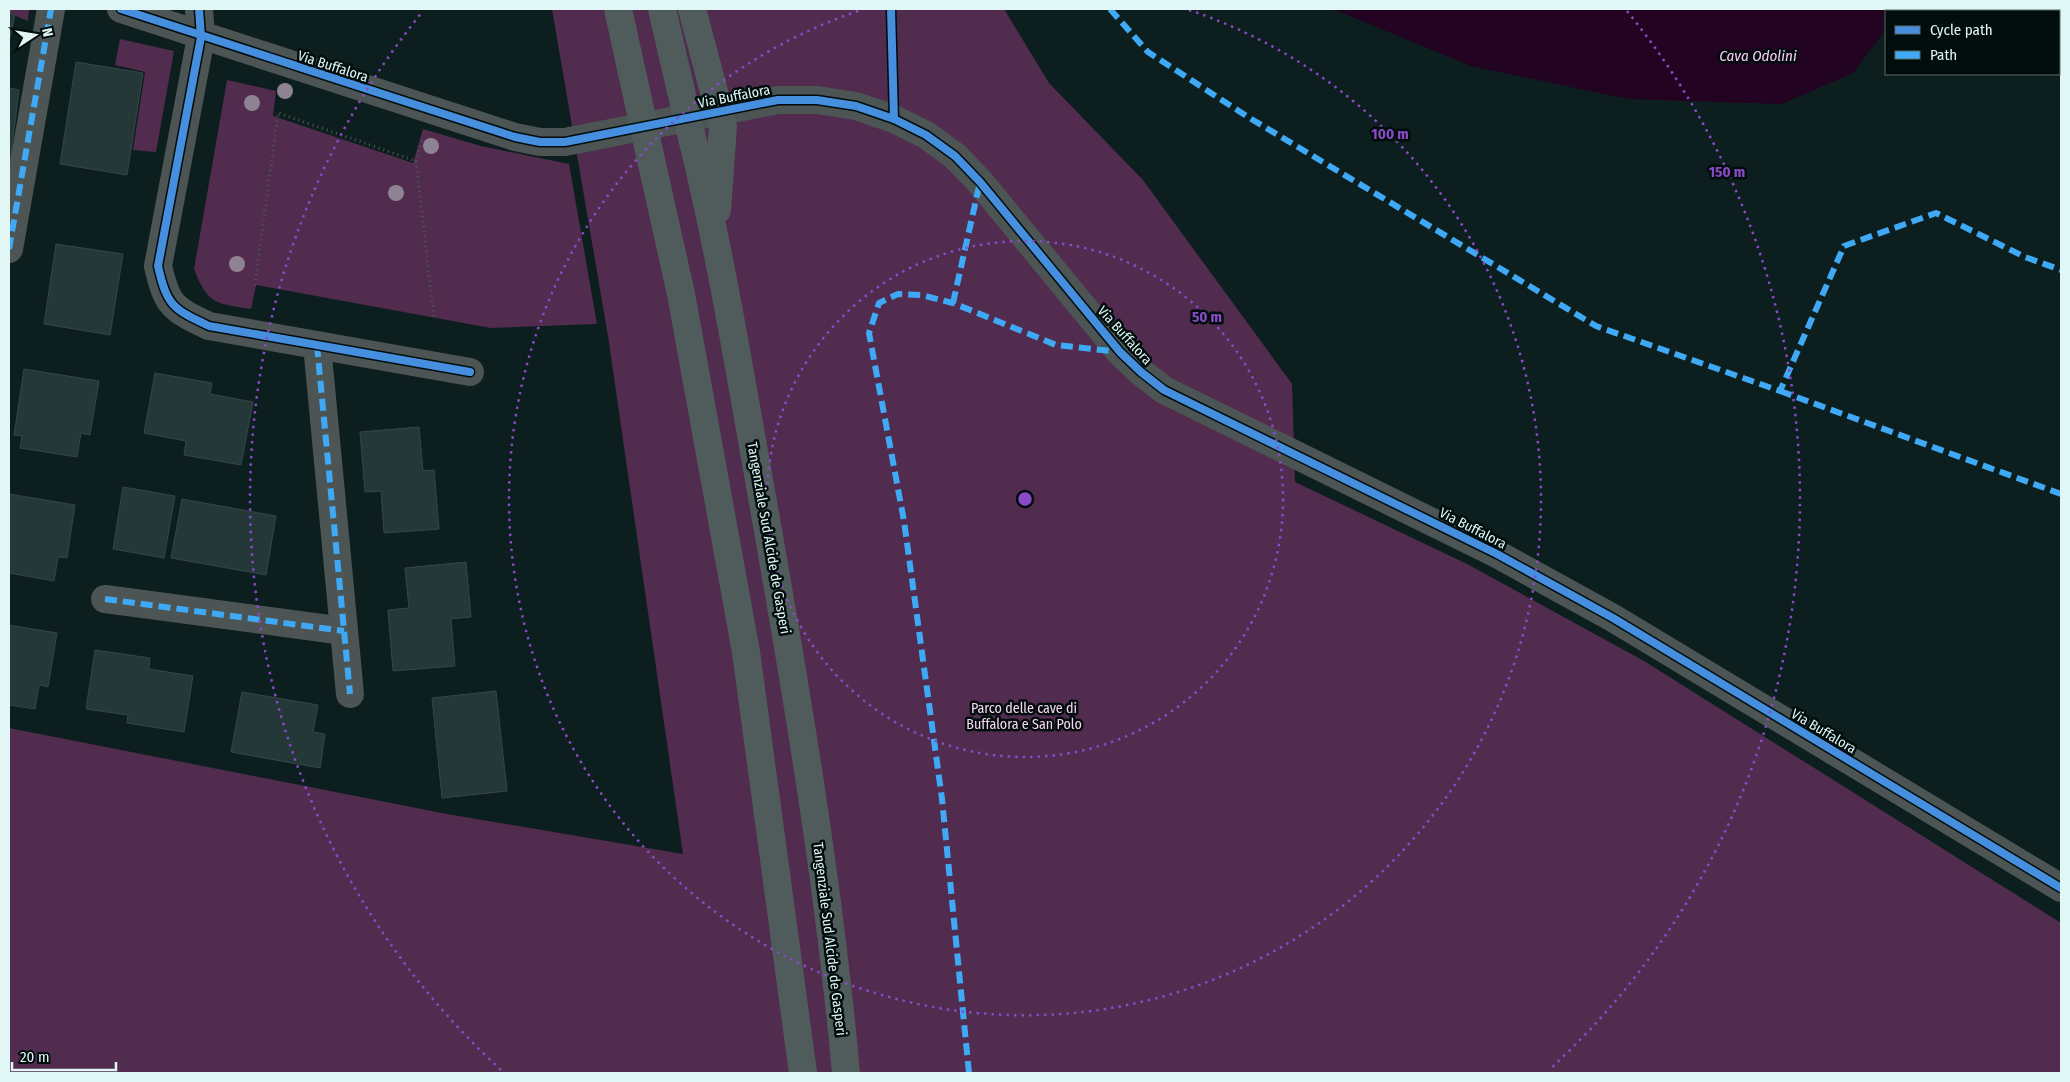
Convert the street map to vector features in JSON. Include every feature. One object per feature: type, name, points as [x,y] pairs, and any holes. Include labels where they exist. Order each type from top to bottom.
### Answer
[{"type":"highway","points":[[618,9],[681,294],[746,652],[803,1073]]},
{"type":"highway","name":"Tangenziale Sud Alcide de Gasperi","points":[[662,9],[716,236],[788,644],[832,939],[846,1073]]},
{"type":"highway","points":[[692,9],[723,126],[716,236]]},
{"type":"street","points":[[9,249],[51,9]]},
{"type":"street","name":"Via Buffalora","points":[[121,9],[201,37],[515,137],[540,142],[565,142],[778,100],[818,100],[847,104],[894,119],[926,135],[954,156],[974,176],[1120,352],[1164,390],[1497,554],[1597,609],[2061,888]]},
{"type":"street","points":[[199,9],[201,37],[158,266],[164,292],[178,311],[209,326],[470,372]]},
{"type":"street","points":[[317,345],[350,694]]},
{"type":"street","points":[[105,599],[344,631]]},
{"type":"path","points":[[255,285],[278,113],[416,161],[434,318]]},
{"type":"green space","points":[[9,9],[29,9],[28,21],[9,13]]},
{"type":"green space","name":"Parco delle cave di Buffalora e San Polo","points":[[552,9],[1004,9],[1049,83],[1143,180],[1292,384],[1295,482],[1467,564],[1644,661],[2061,923],[2061,1073],[9,1073],[9,728],[447,814],[683,854],[608,336]]},
{"type":"green space","points":[[120,39],[174,51],[156,152],[133,150],[145,72],[115,65]]},
{"type":"green space","points":[[227,80],[276,91],[273,116],[413,163],[423,129],[481,146],[569,164],[597,324],[491,328],[256,285],[251,309],[214,300],[204,290],[194,269]]},
{"type":"water","name":"Cava Odolini","points":[[1333,9],[1902,9],[1885,10],[1885,30],[1853,73],[1782,104],[1628,99],[1471,66]]},
{"type":"building","points":[[9,13],[15,15],[9,42]]},
{"type":"building","points":[[76,62],[143,73],[127,175],[60,164]]},
{"type":"building","points":[[9,88],[19,90],[9,172]]},
{"type":"building","points":[[56,244],[123,254],[110,335],[44,324]]},
{"type":"building","points":[[24,369],[99,381],[90,435],[81,433],[77,457],[20,448],[22,436],[14,435]]},
{"type":"building","points":[[155,373],[212,383],[210,394],[253,402],[241,465],[184,455],[186,441],[144,433]]},
{"type":"building","points":[[419,427],[423,471],[434,470],[439,529],[384,533],[381,491],[365,492],[360,432]]},
{"type":"building","points":[[123,487],[175,496],[164,558],[113,549]]},
{"type":"building","points":[[9,494],[75,505],[67,558],[58,557],[54,581],[9,573]]},
{"type":"building","points":[[182,499],[276,516],[266,575],[171,558]]},
{"type":"building","points":[[466,562],[471,617],[451,619],[455,666],[393,671],[388,610],[409,608],[405,568]]},
{"type":"building","points":[[9,625],[57,633],[48,687],[39,685],[35,709],[9,705]]},
{"type":"building","points":[[95,650],[150,658],[149,669],[193,676],[184,732],[127,723],[128,715],[86,709]]},
{"type":"building","points":[[496,691],[507,791],[442,798],[432,698]]},
{"type":"building","points":[[242,692],[318,705],[313,732],[325,734],[320,768],[231,752]]},
{"type":"marked path","points":[[9,249],[51,9]]},
{"type":"marked path","points":[[1110,9],[1148,52],[1248,117],[1596,326],[1780,391],[1844,246],[1936,213],[2025,257],[2061,270]]},
{"type":"marked path","points":[[953,303],[980,182]]},
{"type":"marked path","points":[[969,1073],[942,799],[904,521],[869,333],[879,303],[898,294],[921,295],[953,303],[1056,345],[1120,352]]},
{"type":"marked path","points":[[317,345],[350,694]]},
{"type":"marked path","points":[[1780,391],[2061,494]]},
{"type":"marked path","points":[[105,599],[344,631]]},
{"type":"cycle path","points":[[121,9],[515,137],[540,142],[565,142],[778,100],[817,100],[856,106],[894,119],[926,135],[955,156],[980,182],[1120,352],[1164,390],[1497,554],[1613,618],[2061,888]]},
{"type":"cycle path","points":[[199,9],[201,37],[158,266],[165,290],[173,305],[187,315],[209,326],[470,372]]},
{"type":"cycle path","points":[[891,9],[894,119]]}]
